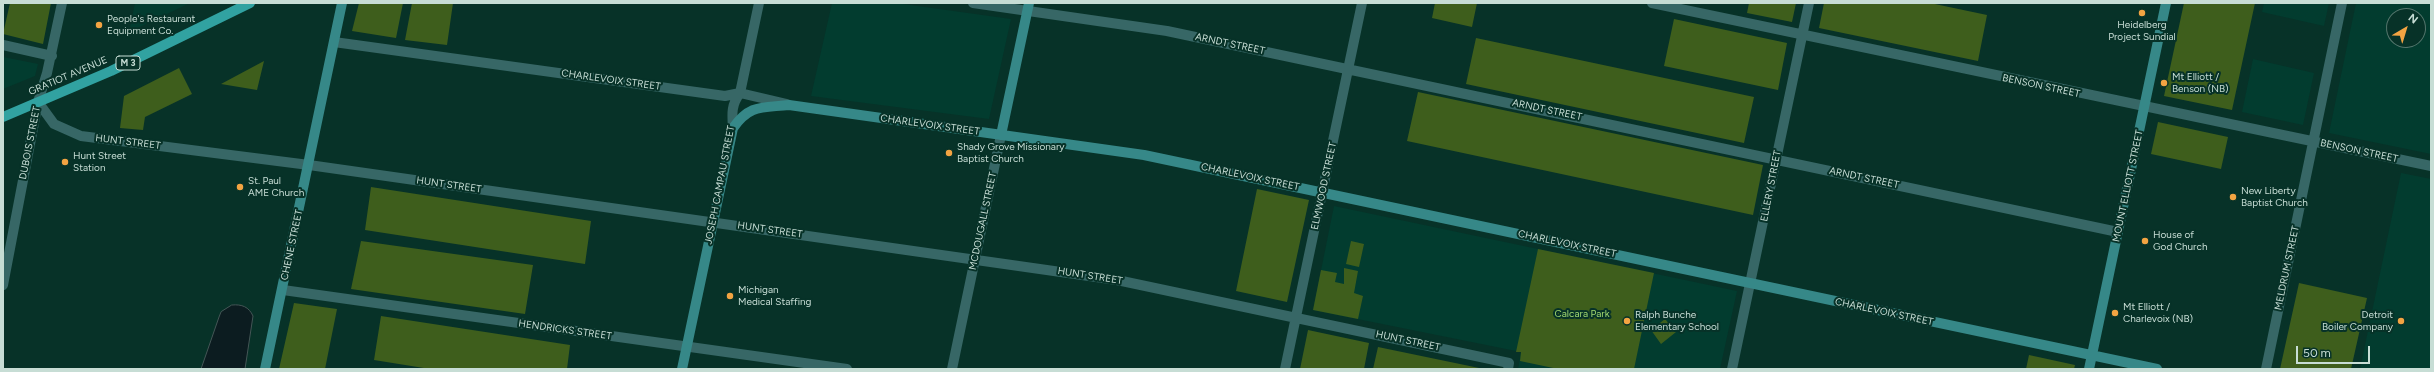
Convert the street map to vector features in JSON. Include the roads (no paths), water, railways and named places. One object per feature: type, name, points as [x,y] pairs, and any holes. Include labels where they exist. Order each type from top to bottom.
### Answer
[{"type":"main road","name":"GRATIOT AVENUE","points":[[3,117],[111,71],[250,3]]},
{"type":"street","name":"DUBOIS STREET","points":[[3,285],[6,255],[38,102],[52,56],[62,3]]},
{"type":"street","name":"CHENE STREET","points":[[265,369],[283,290],[342,3]]},
{"type":"street","name":"JOSEPH CAMPAU STREET","points":[[682,369],[733,128],[732,111],[734,101],[740,93],[759,3]]},
{"type":"street","name":"ARNDT STREET","points":[[973,3],[1028,7],[1167,31],[1348,68],[2118,232]]},
{"type":"street","name":"ELMWOOD STREET","points":[[1285,369],[1362,3]]},
{"type":"street","name":"BENSON STREET","points":[[1652,3],[2431,166]]},
{"type":"street","name":"ELLERY STREET","points":[[1732,369],[1809,3]]},
{"type":"street","name":"MOUNT ELLIOTT STREET","points":[[2089,369],[2166,3]]},
{"type":"street","name":"MELDRUM STREET","points":[[2266,369],[2342,3]]},
{"type":"street","name":"MCDOUGALL STREET","points":[[952,369],[1028,7]]},
{"type":"street","name":"CHARLEVOIX STREET","points":[[334,42],[725,96],[740,93],[789,105],[1127,152],[2157,369]]},
{"type":"street","points":[[3,45],[52,56]]},
{"type":"street","name":"HUNT STREET","points":[[38,102],[54,124],[81,136],[309,165],[1117,280],[1296,317],[1508,366]]},
{"type":"street","points":[[733,128],[742,116],[751,110],[789,105]]},
{"type":"street","name":"HENDRICKS STREET","points":[[283,290],[847,369]]},
{"type":"place","name":"Heidelberg Project Sundial","points":[[2142,13]]},
{"type":"place","name":"People's Restaurant Equipment Co.","points":[[99,25]]},
{"type":"place","name":"Mt Elliott / Benson (NB)","points":[[2164,83]]},
{"type":"place","name":"Shady Grove Missionary Baptist Church","points":[[949,153]]},
{"type":"place","name":"Hunt Street Station","points":[[65,162]]},
{"type":"place","name":"St. Paul AME Church","points":[[240,187]]},
{"type":"place","name":"New Liberty Baptist Church","points":[[2233,197]]},
{"type":"place","name":"House of God Church","points":[[2145,241]]},
{"type":"place","name":"Michigan Medical Staffing","points":[[730,296]]},
{"type":"place","name":"Mt Elliott / Charlevoix (NB)","points":[[2115,313]]},
{"type":"place","name":"Ralph Bunche Elementary School","points":[[1627,321]]},
{"type":"place","name":"Detroit Boiler Company","points":[[2401,321]]},
{"type":"park label","name":"Calcara Park","points":[[1582,314]]}]
